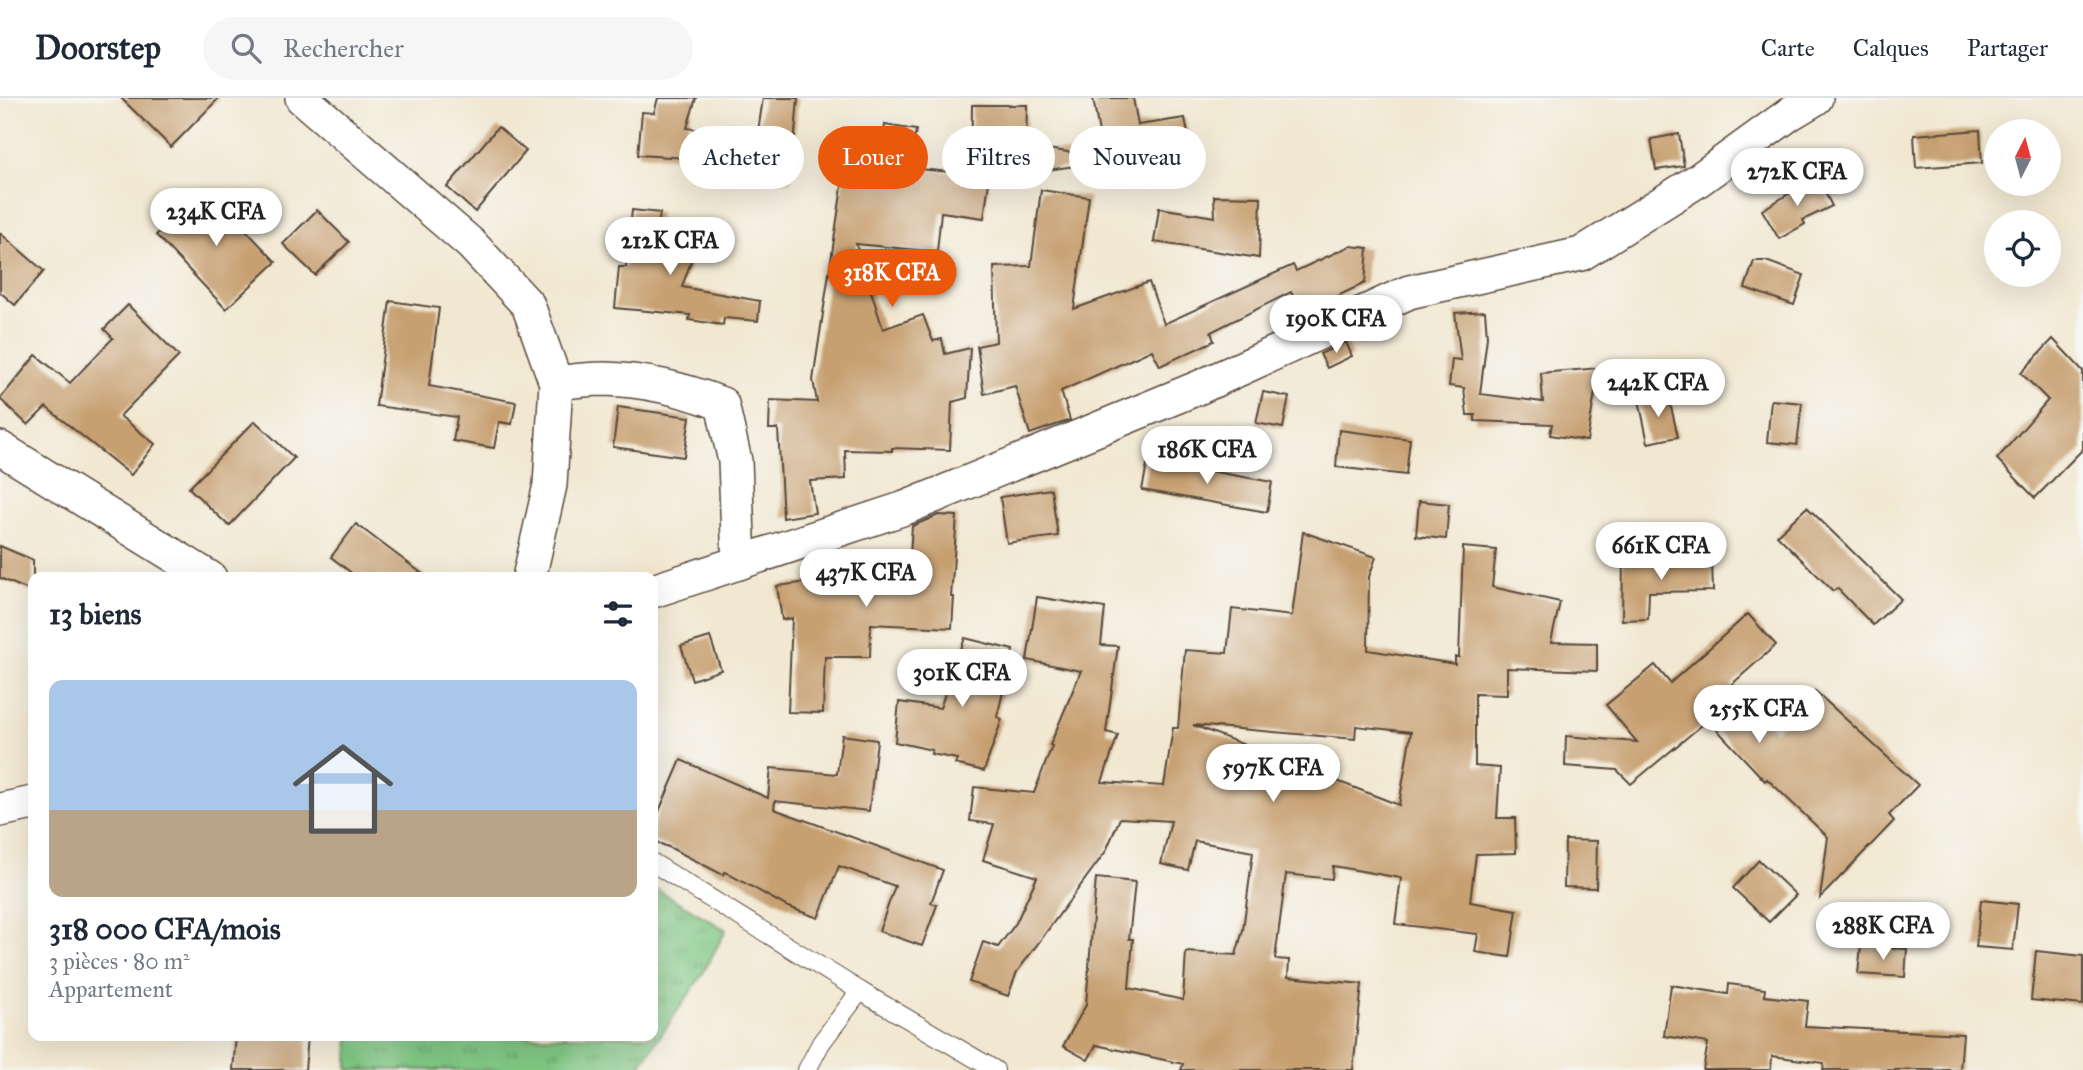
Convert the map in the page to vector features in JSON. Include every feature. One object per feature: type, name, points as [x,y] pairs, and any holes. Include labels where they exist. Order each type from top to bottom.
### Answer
[{"type":"street","points":[[302,98],[471,244],[528,305],[556,383],[550,485],[530,572]]},
{"type":"street","points":[[658,589],[905,508],[1200,387],[1409,292],[1581,254],[1697,181],[1816,98]]},
{"type":"street","points":[[556,383],[605,379],[660,386],[699,395],[722,404],[735,461],[739,563]]},
{"type":"street","points":[[0,448],[200,572]]},
{"type":"street","points":[[0,810],[28,804]]},
{"type":"lane","points":[[658,866],[860,991],[995,1070]]},
{"type":"lane","points":[[807,1070],[821,1043],[860,991]]},
{"type":"green space","points":[[658,890],[726,930],[702,975],[658,1039]]},
{"type":"green space","points":[[349,1041],[657,1041],[637,1070],[348,1070]]},
{"type":"building","points":[[121,98],[219,98],[171,147]]},
{"type":"building","points":[[658,98],[696,98],[688,126],[679,126],[679,158],[638,155],[642,112],[654,113]]},
{"type":"building","points":[[763,98],[798,98],[796,126],[759,126]]},
{"type":"building","points":[[1093,98],[1133,98],[1138,125],[1185,118],[1186,126],[1098,126]]},
{"type":"building","points":[[972,105],[1027,105],[1026,126],[972,126]]},
{"type":"building","points":[[498,127],[526,151],[475,212],[447,187]]},
{"type":"building","points":[[1980,130],[1982,163],[1916,168],[1914,135]]},
{"type":"building","points":[[1679,134],[1684,166],[1656,170],[1651,139]]},
{"type":"building","points":[[1055,150],[1069,152],[1069,167],[1055,169]]},
{"type":"building","points":[[928,170],[942,171],[942,189],[988,189],[984,218],[941,212],[937,252],[856,244],[883,329],[923,315],[933,341],[942,339],[945,354],[970,348],[967,398],[952,402],[950,450],[845,450],[846,479],[810,481],[815,513],[783,518],[778,429],[769,429],[770,400],[817,402],[813,380],[842,189],[928,189]]},
{"type":"building","points":[[1817,177],[1832,206],[1803,220],[1805,224],[1779,239],[1762,210]]},
{"type":"building","points":[[206,188],[276,262],[226,309],[156,235]]},
{"type":"building","points":[[1041,190],[1089,197],[1074,309],[1149,282],[1164,324],[1293,265],[1296,271],[1350,246],[1368,248],[1365,283],[1327,301],[1330,307],[1304,319],[1291,292],[1211,332],[1214,341],[1160,366],[1152,350],[1061,391],[1070,420],[1030,434],[1015,386],[984,394],[977,346],[996,342],[994,267],[1031,266]]},
{"type":"building","points":[[1214,196],[1261,197],[1259,258],[1154,242],[1159,208],[1215,217]]},
{"type":"building","points":[[317,210],[349,242],[315,275],[283,244]]},
{"type":"building","points":[[632,210],[660,213],[658,227],[698,241],[682,287],[760,301],[758,321],[724,318],[723,325],[689,320],[690,315],[615,308],[619,267],[626,267]]},
{"type":"building","points":[[0,233],[44,271],[15,305],[0,292]]},
{"type":"building","points":[[1754,261],[1766,261],[1804,275],[1794,305],[1745,288]]},
{"type":"building","points":[[390,301],[439,308],[429,386],[516,402],[512,424],[499,422],[494,448],[453,441],[457,417],[376,406]]},
{"type":"building","points":[[128,305],[179,356],[120,416],[155,444],[131,475],[46,407],[28,425],[0,399],[36,355],[70,383],[113,338],[104,329]]},
{"type":"building","points":[[1485,311],[1487,337],[1480,394],[1543,402],[1541,373],[1599,368],[1587,441],[1550,435],[1552,424],[1475,421],[1475,415],[1467,415],[1464,388],[1449,386],[1452,359],[1461,360],[1455,313]]},
{"type":"building","points":[[2053,339],[2083,371],[2083,449],[2035,498],[1997,459],[2048,400],[2021,373]]},
{"type":"building","points":[[1346,342],[1352,356],[1327,368],[1320,354]]},
{"type":"building","points":[[1263,392],[1289,397],[1283,428],[1256,423]]},
{"type":"building","points":[[1668,394],[1678,437],[1648,443],[1639,400]]},
{"type":"building","points":[[1771,400],[1802,403],[1797,445],[1767,442]]},
{"type":"building","points":[[618,407],[690,417],[684,457],[613,447]]},
{"type":"building","points":[[255,421],[294,458],[229,526],[189,488]]},
{"type":"building","points":[[1339,430],[1410,439],[1406,475],[1336,467]]},
{"type":"building","points":[[1148,460],[1272,482],[1267,512],[1142,490]]},
{"type":"building","points":[[1051,489],[1058,536],[1007,543],[1000,497]]},
{"type":"building","points":[[1419,501],[1449,504],[1446,539],[1416,536]]},
{"type":"building","points":[[1807,507],[1901,599],[1873,625],[1837,588],[1833,591],[1777,535]]},
{"type":"building","points":[[939,515],[957,516],[951,597],[954,597],[952,628],[871,624],[870,657],[825,657],[823,713],[788,712],[792,618],[782,620],[777,586],[909,569],[912,526]]},
{"type":"building","points":[[356,524],[420,572],[350,572],[331,557]]},
{"type":"building","points":[[1303,532],[1376,557],[1369,577],[1368,650],[1455,664],[1455,657],[1459,657],[1463,547],[1496,550],[1492,587],[1560,602],[1551,642],[1597,643],[1597,671],[1507,668],[1507,695],[1475,694],[1475,766],[1500,768],[1497,818],[1515,818],[1516,853],[1476,854],[1470,902],[1517,910],[1510,957],[1475,952],[1478,934],[1395,924],[1401,878],[1333,866],[1332,879],[1286,874],[1275,959],[1289,960],[1288,977],[1362,984],[1353,1070],[1181,1070],[1183,1064],[1096,1045],[1088,1060],[1063,1046],[1086,1005],[1096,878],[1135,882],[1129,939],[1133,939],[1129,988],[1183,1000],[1186,952],[1236,955],[1243,930],[1253,852],[1195,841],[1188,870],[1161,864],[1171,821],[1120,818],[1106,851],[1017,972],[1008,996],[969,982],[983,942],[998,947],[1016,923],[1037,877],[983,860],[994,824],[970,821],[974,787],[1034,793],[1052,746],[1050,745],[1081,671],[1027,660],[1037,597],[1105,608],[1101,645],[1118,646],[1106,732],[1118,735],[1102,782],[1164,786],[1173,728],[1178,728],[1185,650],[1227,653],[1232,609],[1292,616]],"holes":[[[1193,725],[1355,739],[1356,726],[1411,732],[1399,805]]]},
{"type":"building","points":[[0,546],[33,560],[33,572],[28,572],[28,590],[0,578]]},
{"type":"building","points":[[1623,560],[1712,561],[1713,591],[1649,592],[1648,619],[1622,620]]},
{"type":"building","points":[[1748,614],[1776,645],[1731,685],[1775,731],[1815,691],[1918,785],[1889,815],[1894,821],[1820,898],[1828,837],[1767,779],[1765,781],[1708,720],[1631,784],[1617,770],[1565,766],[1566,736],[1637,742],[1606,705],[1655,665],[1670,683]]},
{"type":"building","points":[[710,637],[721,670],[692,680],[681,646]]},
{"type":"building","points":[[965,638],[1013,650],[997,717],[1002,719],[984,771],[955,764],[957,759],[931,754],[932,750],[895,742],[899,702],[940,708]]},
{"type":"building","points":[[842,735],[877,740],[869,811],[775,801],[774,809],[943,870],[931,903],[937,905],[922,946],[879,931],[895,886],[839,866],[818,918],[786,906],[725,872],[723,875],[658,843],[658,813],[681,760],[768,798],[771,768],[837,774]]},
{"type":"building","points":[[1565,840],[1597,841],[1596,888],[1564,887]]},
{"type":"building","points":[[1759,860],[1796,895],[1769,922],[1733,888]]},
{"type":"building","points":[[1981,900],[2018,904],[2013,950],[1976,947]]},
{"type":"building","points":[[1861,946],[1907,949],[1905,977],[1858,974]]},
{"type":"building","points":[[2036,951],[2083,956],[2083,1005],[2031,1000]]},
{"type":"building","points":[[1729,984],[1765,989],[1764,996],[1808,1001],[1805,1026],[1963,1034],[1960,1070],[1823,1070],[1824,1063],[1772,1056],[1771,1070],[1703,1070],[1708,1043],[1664,1036],[1671,985],[1728,994]]},
{"type":"building","points":[[236,1041],[308,1041],[305,1070],[233,1070]]}]
